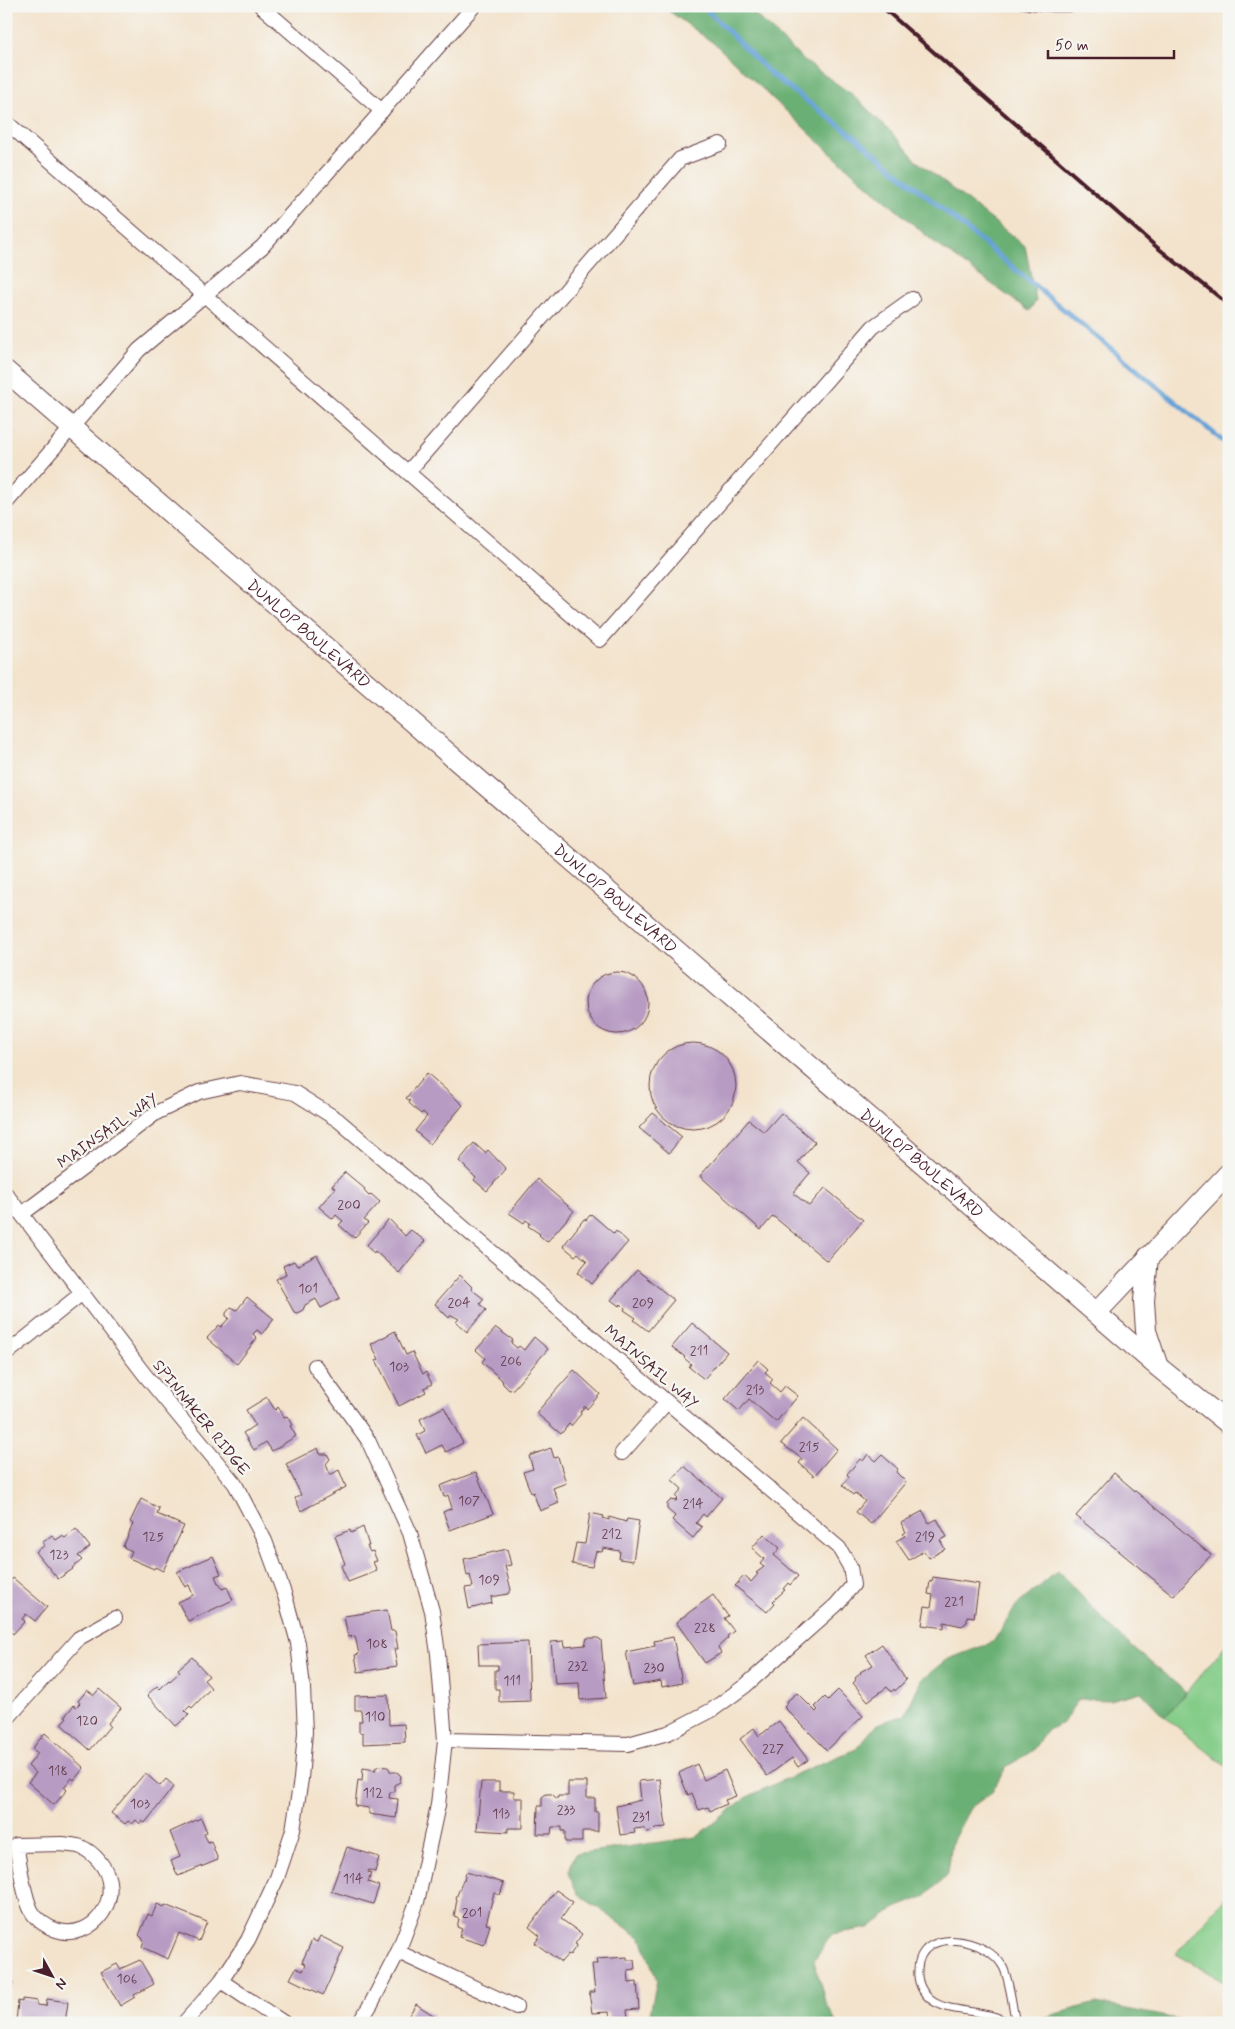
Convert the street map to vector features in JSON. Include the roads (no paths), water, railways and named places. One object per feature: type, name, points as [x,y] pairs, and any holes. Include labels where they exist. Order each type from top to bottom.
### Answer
[{"type":"street","points":[[261,6],[382,112]]},
{"type":"street","points":[[6,503],[139,350],[262,247],[474,6]]},
{"type":"street","points":[[6,122],[600,640],[873,326],[912,298]]},
{"type":"street","points":[[408,472],[680,159],[720,144]]},
{"type":"street","name":"DUNLOP BOULEVARD","points":[[6,371],[600,886],[1158,1366],[1229,1424]]},
{"type":"street","name":"MAINSAIL WAY","points":[[22,1214],[156,1113],[199,1092],[240,1083],[295,1093],[338,1120],[839,1548],[850,1567],[853,1585],[830,1610],[745,1686],[712,1710],[668,1732],[628,1744],[446,1740]]},
{"type":"street","points":[[1097,1312],[1229,1173]]},
{"type":"street","name":"SPINNAKER RIDGE","points":[[6,1194],[81,1294],[235,1484],[265,1541],[285,1596],[298,1643],[305,1732],[301,1779],[293,1830],[277,1878],[248,1940],[221,1981],[184,2023]]},
{"type":"street","points":[[1148,1257],[1144,1301],[1146,1331],[1158,1366]]},
{"type":"street","points":[[6,1354],[81,1294]]},
{"type":"street","points":[[315,1366],[368,1440],[410,1533],[432,1611],[446,1740],[438,1805],[417,1902],[398,1952],[359,2023]]},
{"type":"street","points":[[622,1453],[667,1402]]},
{"type":"street","points":[[6,1720],[79,1638],[115,1618]]},
{"type":"street","points":[[11,1841],[62,1844],[81,1847],[94,1854],[110,1879],[111,1894],[108,1905],[99,1917],[86,1928],[75,1931],[64,1932],[48,1927],[33,1912],[11,1841]]},
{"type":"street","points":[[398,1952],[516,2007]]},
{"type":"street","points":[[221,1981],[284,2023]]},
{"type":"lane","points":[[1009,2023],[996,2015],[948,2007],[932,2001],[922,1990],[917,1975],[918,1959],[924,1951],[934,1943],[949,1940],[967,1942],[986,1950],[1003,1967],[1016,2023]]},
{"type":"waterway","points":[[703,6],[772,75],[855,137],[1229,446]]},
{"type":"railway","points":[[881,6],[1153,244],[1229,305]]},
{"type":"railway","points":[[1018,6],[1044,10],[1097,9],[1123,6]]}]
